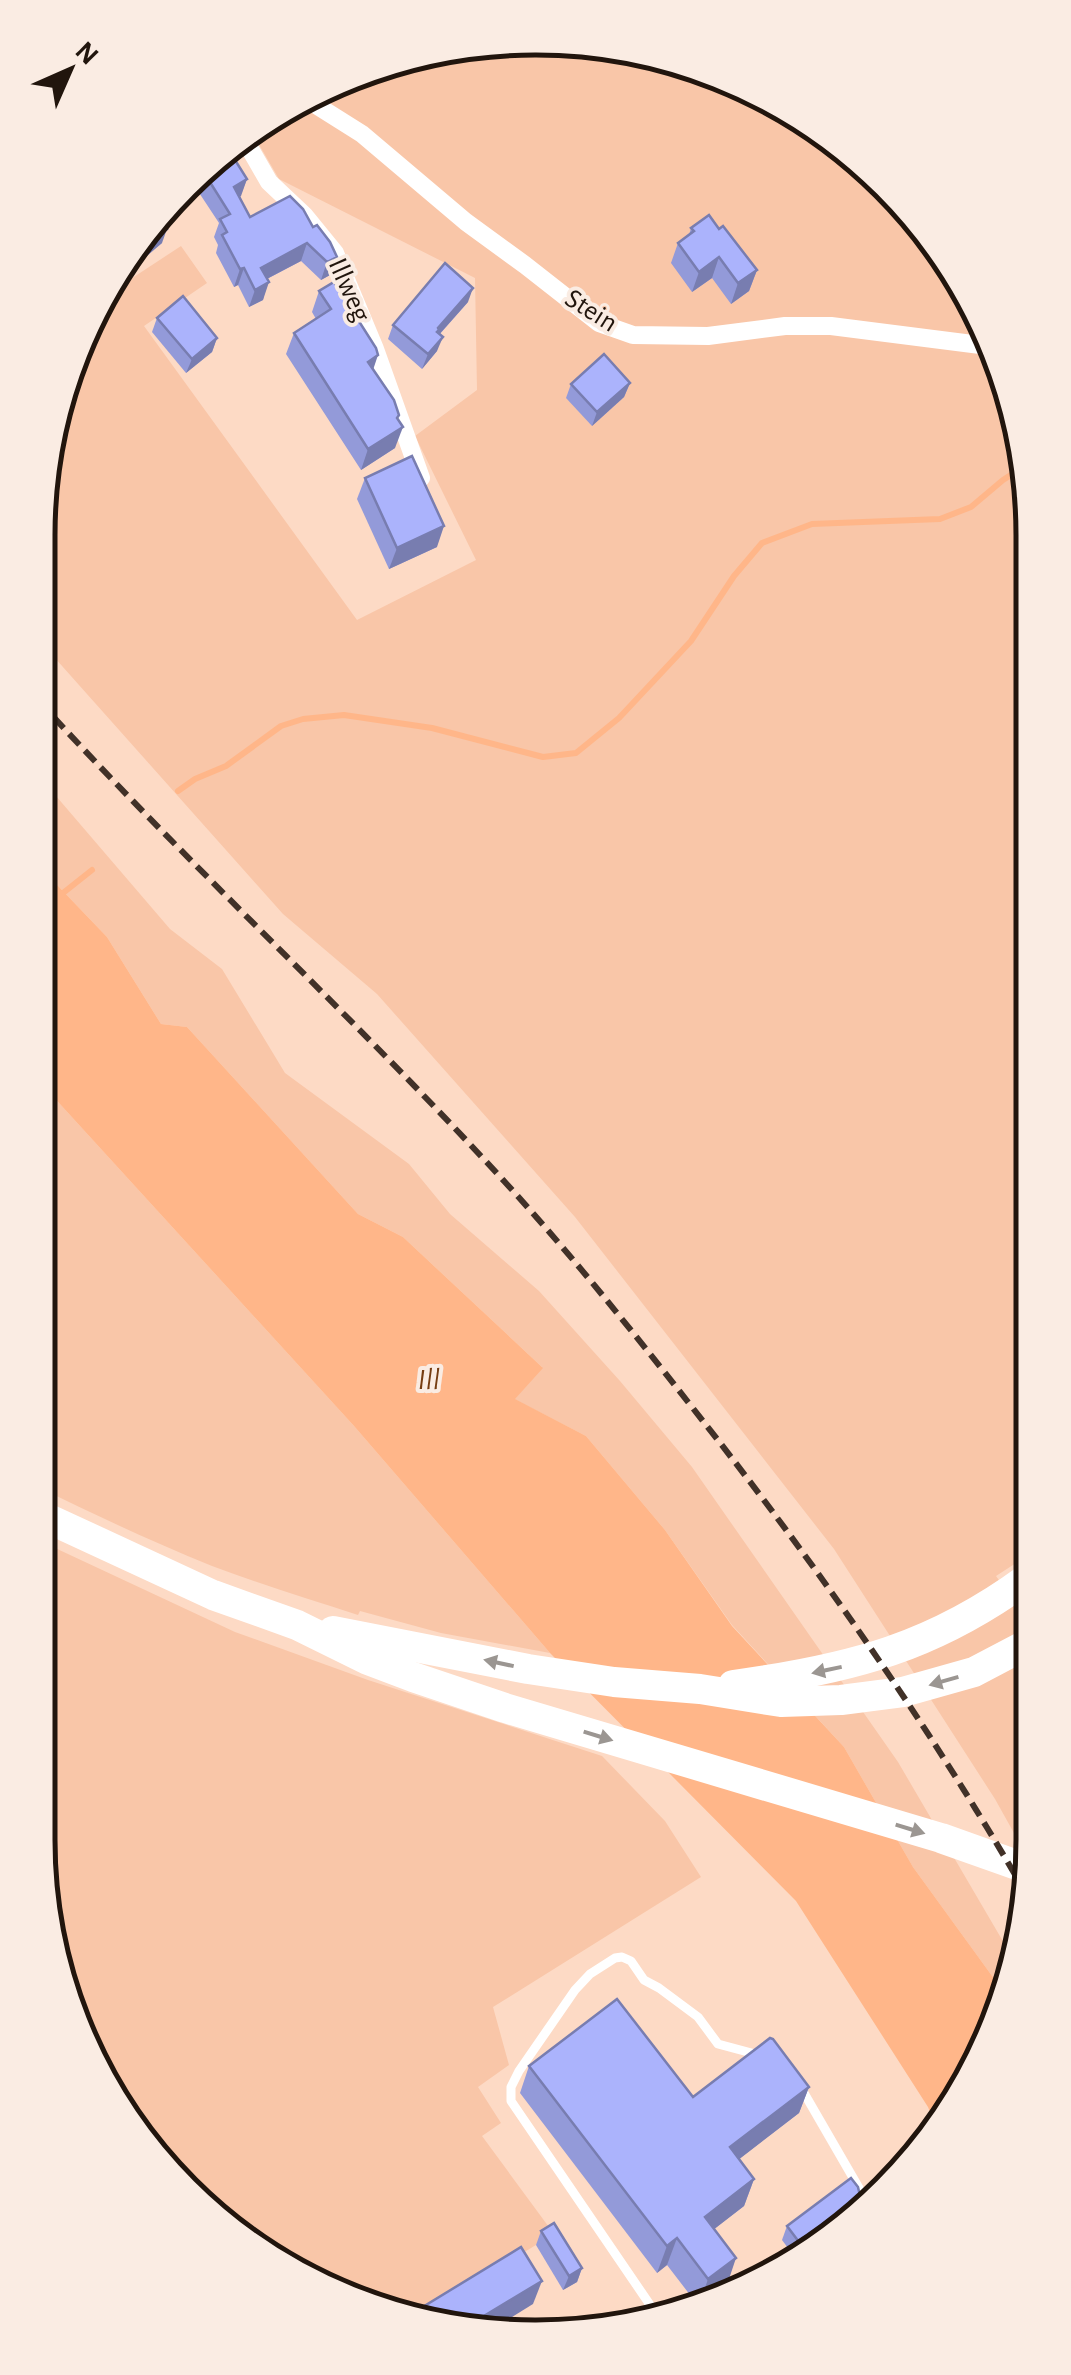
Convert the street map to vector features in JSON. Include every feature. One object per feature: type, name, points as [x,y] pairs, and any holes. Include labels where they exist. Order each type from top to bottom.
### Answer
[{"type":"highway","points":[[55,1522],[213,1595],[297,1624],[414,1678],[941,1838],[1015,1864]]},
{"type":"highway","points":[[700,1690],[833,1669],[890,1652],[980,1612],[1016,1586]]},
{"type":"highway","points":[[297,1624],[597,1680],[781,1702],[903,1692],[974,1672],[1016,1650]]},
{"type":"street","name":"Stein","points":[[319,107],[362,134],[466,222],[600,323],[633,335],[708,336],[786,326],[832,326],[976,345]]},
{"type":"street","name":"Illweg","points":[[250,149],[270,182],[335,252],[429,499]]},
{"type":"lane","points":[[651,2306],[511,2101],[519,2071],[574,1990],[615,1958],[632,1961],[644,1980],[698,2017],[718,2044],[775,2060]]},
{"type":"lane","points":[[798,2080],[860,2193]]},
{"type":"shaded area","points":[[536,55],[598,59],[660,71],[719,92],[776,119],[852,174],[917,243],[952,295],[979,352],[1007,442],[1016,536],[1016,1563],[996,1576],[1016,1604],[1016,1837],[834,1549],[575,1217],[377,994],[283,914],[55,658],[56,504],[71,411],[92,352],[128,281],[181,246],[207,283],[144,326],[357,620],[476,560],[415,436],[477,390],[475,278],[279,179],[258,143],[323,105],[411,71],[473,59]]},
{"type":"shaded area","points":[[55,795],[170,929],[222,969],[285,1073],[409,1164],[450,1214],[539,1291],[692,1467],[898,1762],[1005,1944],[995,1980],[913,1867],[844,1747],[732,1625],[665,1530],[586,1436],[514,1399],[542,1367],[403,1237],[358,1214],[187,1027],[161,1024],[107,937],[55,883]]},
{"type":"shaded area","points":[[55,1099],[354,1426],[550,1653],[441,1633],[360,1611],[358,1615],[230,1573],[55,1495]]},
{"type":"shaded area","points":[[55,1548],[235,1632],[602,1756],[665,1821],[701,1877],[493,2007],[509,2065],[478,2087],[501,2123],[482,2136],[554,2234],[431,2309],[411,2304],[323,2270],[269,2239],[219,2201],[154,2132],[105,2052],[81,1994],[64,1933],[55,1840]]},
{"type":"water","name":"Ill","points":[[55,883],[107,937],[161,1024],[187,1027],[358,1214],[403,1237],[543,1368],[515,1399],[586,1436],[665,1530],[732,1626],[844,1747],[913,1867],[995,1980],[966,2052],[930,2113],[796,1901],[550,1653],[354,1426],[55,1099]]},
{"type":"building","points":[[235,160],[247,179],[234,187],[250,217],[290,196],[313,227],[317,225],[337,257],[327,262],[307,243],[261,268],[269,282],[255,290],[222,235],[227,232],[220,219],[230,214],[210,182]]},
{"type":"building","points":[[709,215],[719,229],[723,226],[757,270],[738,283],[719,257],[699,272],[678,243]]},
{"type":"building","points":[[445,263],[473,288],[438,328],[443,337],[428,354],[393,325]]},
{"type":"building","points":[[334,282],[376,348],[378,355],[368,362],[394,400],[403,427],[368,449],[294,333],[331,309],[319,291]]},
{"type":"building","points":[[183,296],[217,338],[192,359],[157,318]]},
{"type":"building","points":[[604,354],[630,383],[597,412],[571,384]]},
{"type":"building","points":[[412,456],[444,526],[397,548],[365,478]]},
{"type":"building","points":[[617,1999],[693,2097],[770,2038],[809,2087],[730,2147],[754,2179],[705,2217],[736,2258],[708,2279],[677,2238],[667,2246],[529,2066]]},
{"type":"building","points":[[851,2178],[858,2187],[860,2194],[852,2201],[798,2241],[787,2226]]},
{"type":"building","points":[[554,2223],[582,2268],[569,2276],[541,2231]]},
{"type":"building","points":[[521,2247],[542,2281],[482,2317],[423,2307]]},
{"type":"waterway","points":[[178,791],[226,766],[281,726],[303,719],[344,715],[432,728],[543,757],[576,753],[619,718],[691,641],[734,576],[762,543],[812,524],[940,519],[971,507],[1012,474]]},
{"type":"waterway","points":[[58,897],[92,870]]},
{"type":"railway","points":[[55,718],[447,1120],[598,1290],[734,1460],[822,1579],[907,1701],[1015,1874]]}]
